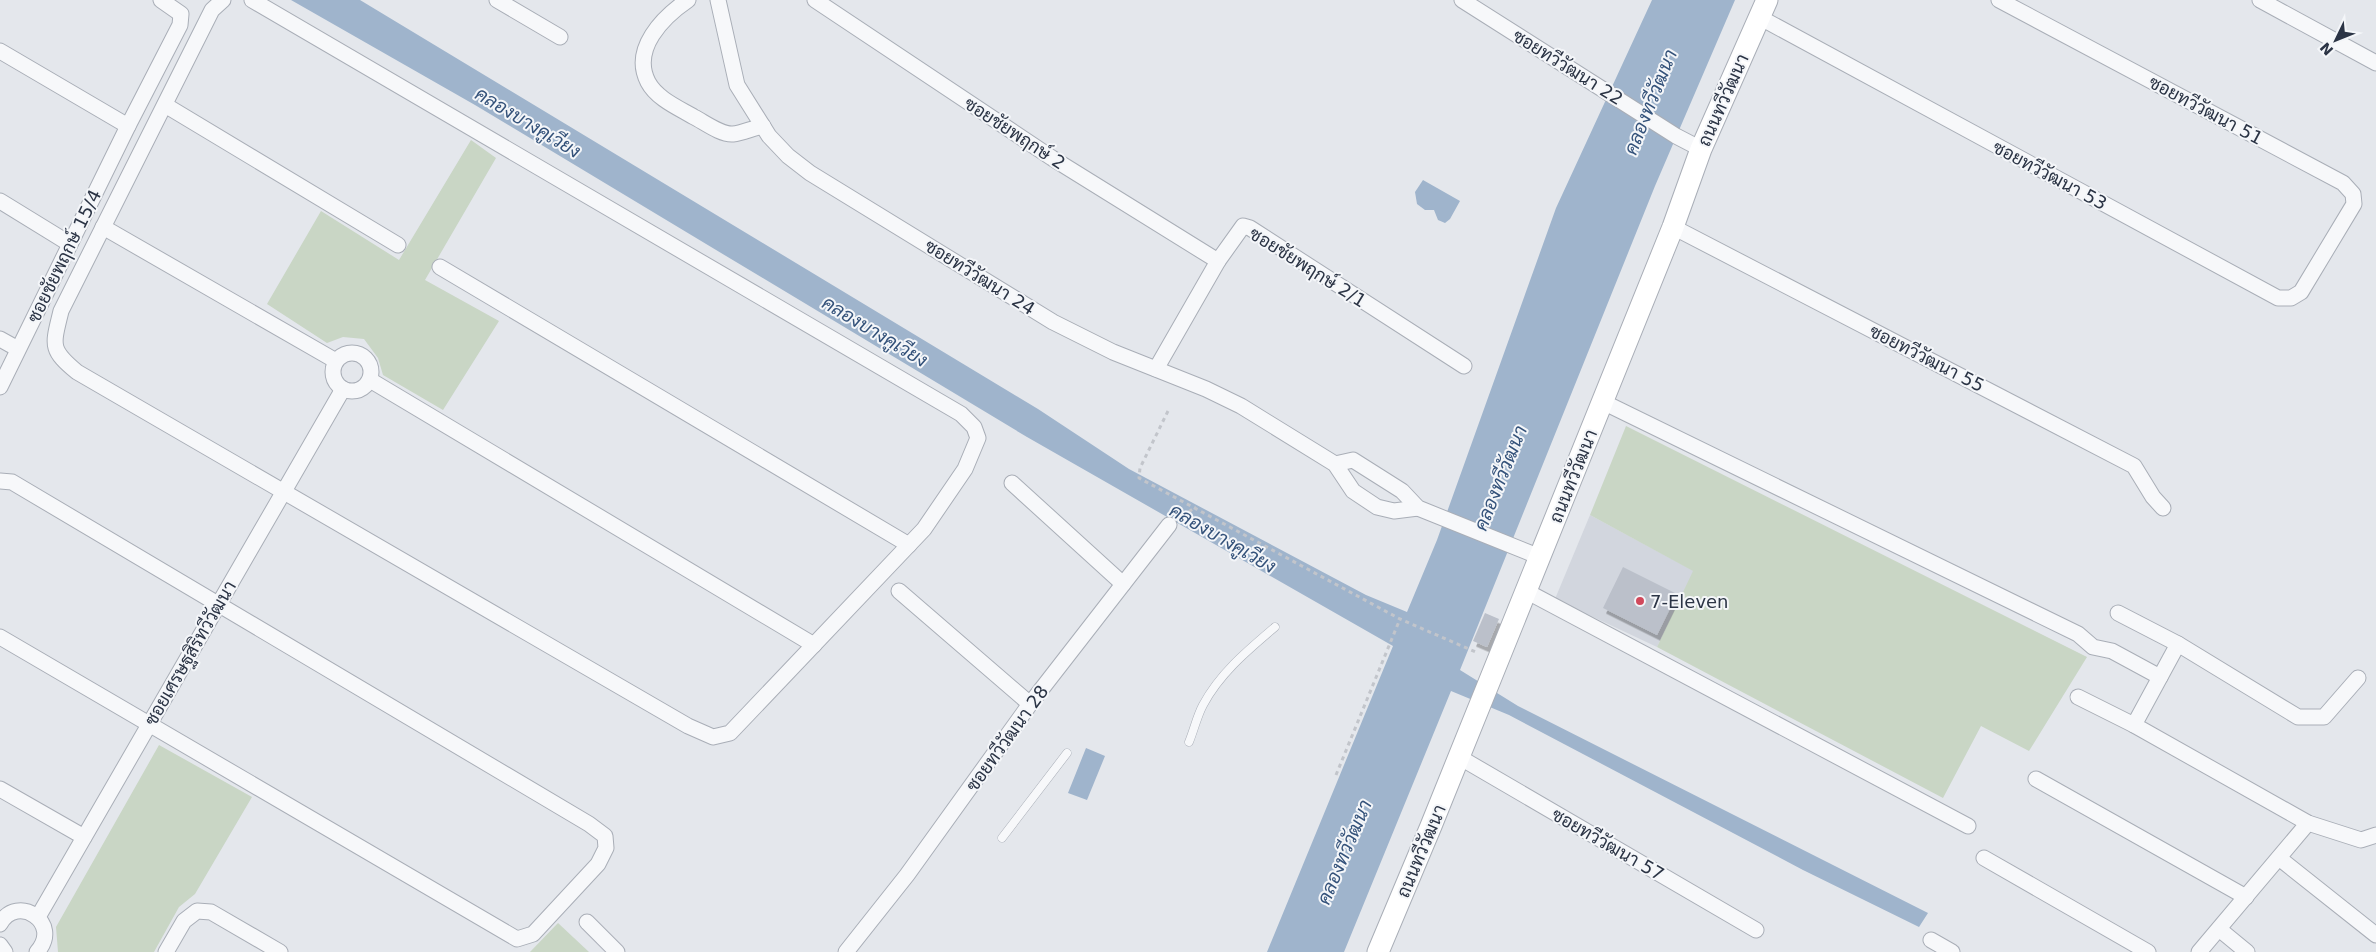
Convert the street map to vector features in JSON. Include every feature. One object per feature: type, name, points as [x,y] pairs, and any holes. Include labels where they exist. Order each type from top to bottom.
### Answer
[{"type":"main road","name":"ถนนทวีวัฒนา","points":[[1381,951],[1673,227],[1700,149],[1763,9]]},
{"type":"street","name":"ซอยชัยพฤกษ์ 15/4","points":[[0,387],[181,22],[180,14],[177,10],[161,0]]},
{"type":"street","points":[[223,0],[212,10],[61,311],[54,342],[59,358],[77,372],[688,726],[713,736],[730,732],[924,529],[965,469],[978,438],[974,427],[960,414],[252,0]]},
{"type":"street","points":[[497,0],[560,37]]},
{"type":"street","points":[[688,0],[661,22],[647,42],[644,63],[648,82],[665,100],[711,126],[731,134],[763,126]]},
{"type":"street","name":"ซอยทวีวัฒนา 24","points":[[718,0],[737,85],[763,126],[788,156],[810,173],[1053,322],[1113,352],[1241,406],[1335,464],[1353,490],[1377,507],[1394,511],[1418,508]]},
{"type":"street","name":"ซอยชัยพฤกษ์ 2","points":[[815,0],[1052,158],[1218,261]]},
{"type":"street","name":"ซอยทวีวัฒนา 22","points":[[1462,0],[1676,136],[1700,149]]},
{"type":"street","name":"ซอยทวีวัฒนา 51","points":[[1999,0],[2343,183],[2353,194],[2354,204],[2326,252]]},
{"type":"street","points":[[2260,0],[2376,63]]},
{"type":"street","name":"ซอยทวีวัฒนา 53","points":[[1763,9],[2278,298],[2291,298],[2301,292],[2326,252]]},
{"type":"street","points":[[0,51],[128,126]]},
{"type":"street","points":[[165,105],[398,245]]},
{"type":"street","points":[[0,201],[70,244]]},
{"type":"street","name":"ซอยชัยพฤกษ์ 2/1","points":[[1156,369],[1218,261],[1243,226],[1250,228],[1464,366]]},
{"type":"street","points":[[103,227],[336,361]]},
{"type":"street","name":"ซอยทวีวัฒนา 55","points":[[1673,227],[2134,466],[2153,497],[2163,508]]},
{"type":"street","points":[[440,267],[909,545]]},
{"type":"street","points":[[0,339],[18,349]]},
{"type":"street","points":[[346,353],[359,354],[365,357],[371,368],[370,380],[366,386],[355,391],[343,389],[338,385],[333,373],[336,361],[346,353]]},
{"type":"street","points":[[370,380],[814,645]]},
{"type":"street","name":"ซอยเศรษฐสิริทวีวัฒนา","points":[[38,917],[343,389]]},
{"type":"street","points":[[1603,402],[2078,634],[2099,637],[2112,651],[2160,677]]},
{"type":"street","name":"ซอยทวีวัฒนา 24","points":[[1335,464],[1353,460],[1402,491],[1418,508],[1540,557]]},
{"type":"street","points":[[0,481],[12,482],[590,824],[605,836],[606,848],[598,864],[533,934],[517,939],[0,637]]},
{"type":"street","points":[[1012,483],[1123,584]]},
{"type":"street","name":"ซอยทวีวัฒนา 28","points":[[846,952],[907,875],[1030,704],[1169,525]]},
{"type":"street","points":[[899,591],[1030,704]]},
{"type":"street","points":[[1526,592],[1968,826]]},
{"type":"street","points":[[2118,612],[2178,644],[2298,717],[2324,718],[2358,678]]},
{"type":"street","points":[[2134,725],[2178,644]]},
{"type":"street","points":[[2078,697],[2134,725],[2308,823],[2361,840],[2376,835]]},
{"type":"street","name":"ซอยทวีวัฒนา 57","points":[[1459,757],[1756,930]]},
{"type":"street","points":[[2036,779],[2246,897]]},
{"type":"street","points":[[0,789],[84,837]]},
{"type":"street","points":[[2199,952],[2308,823]]},
{"type":"street","points":[[1984,858],[2148,952]]},
{"type":"street","points":[[2279,858],[2376,935]]},
{"type":"street","points":[[166,952],[184,921],[197,911],[211,912],[280,952]]},
{"type":"street","points":[[0,922],[14,912],[31,913],[38,917],[45,931],[45,938],[37,952]]},
{"type":"street","points":[[587,922],[617,952]]},
{"type":"street","points":[[2219,929],[2247,952]]},
{"type":"street","points":[[1931,940],[1952,952]]},
{"type":"street","points":[[0,946],[4,952]]},
{"type":"street","points":[[0,951],[4,952]]},
{"type":"lane","points":[[1189,742],[1203,705],[1222,677],[1240,656],[1275,627]]},
{"type":"lane","points":[[1002,838],[1066,753]]},
{"type":"path","points":[[1168,411],[1140,468],[1139,478],[1401,620],[1478,653]]},
{"type":"path","points":[[1336,775],[1401,620]]},
{"type":"shaded area","points":[[1590,515],[1694,571],[1657,647],[1555,599]]},
{"type":"green space","points":[[471,140],[496,158],[425,280],[499,321],[443,410],[383,375],[378,358],[364,339],[343,337],[327,343],[267,304],[321,211],[399,260]]},
{"type":"green space","points":[[1626,426],[2087,657],[2029,751],[1981,726],[1943,798],[1657,647],[1693,571],[1590,515]]},
{"type":"green space","points":[[159,745],[252,797],[195,894],[179,907],[154,952],[58,952],[56,927]]},
{"type":"green space","points":[[558,923],[589,952],[530,952]]},
{"type":"water","points":[[291,0],[360,0],[1038,409],[1129,469],[1366,595],[1407,612],[1437,540],[1556,208],[1652,0],[1735,0],[1655,186],[1460,670],[1518,706],[1928,913],[1919,927],[1803,870],[1509,715],[1451,691],[1344,952],[1267,952],[1393,646],[1027,437],[475,105]]},
{"type":"water","points":[[1423,180],[1460,201],[1450,219],[1445,223],[1438,220],[1434,210],[1425,210],[1417,204],[1415,192]]},
{"type":"water","points":[[1086,748],[1105,756],[1087,800],[1068,793]]},
{"type":"building","name":"7-Eleven","points":[[1623,567],[1677,594],[1657,635],[1603,608]]},
{"type":"building","points":[[1485,613],[1499,619],[1487,647],[1473,641]]},
{"type":"place","name":"7-Eleven","points":[[1640,601]]},
{"type":"water label","name":"คลองทวีวัฒนา","points":[[1650,102]]},
{"type":"water label","name":"คลองบางคูเวียง","points":[[528,122]]},
{"type":"water label","name":"คลองบางคูเวียง","points":[[875,331]]},
{"type":"water label","name":"คลองทวีวัฒนา","points":[[1500,478]]},
{"type":"water label","name":"คลองบางคูเวียง","points":[[1223,538]]},
{"type":"water label","name":"คลองทวีวัฒนา","points":[[1344,852]]}]
